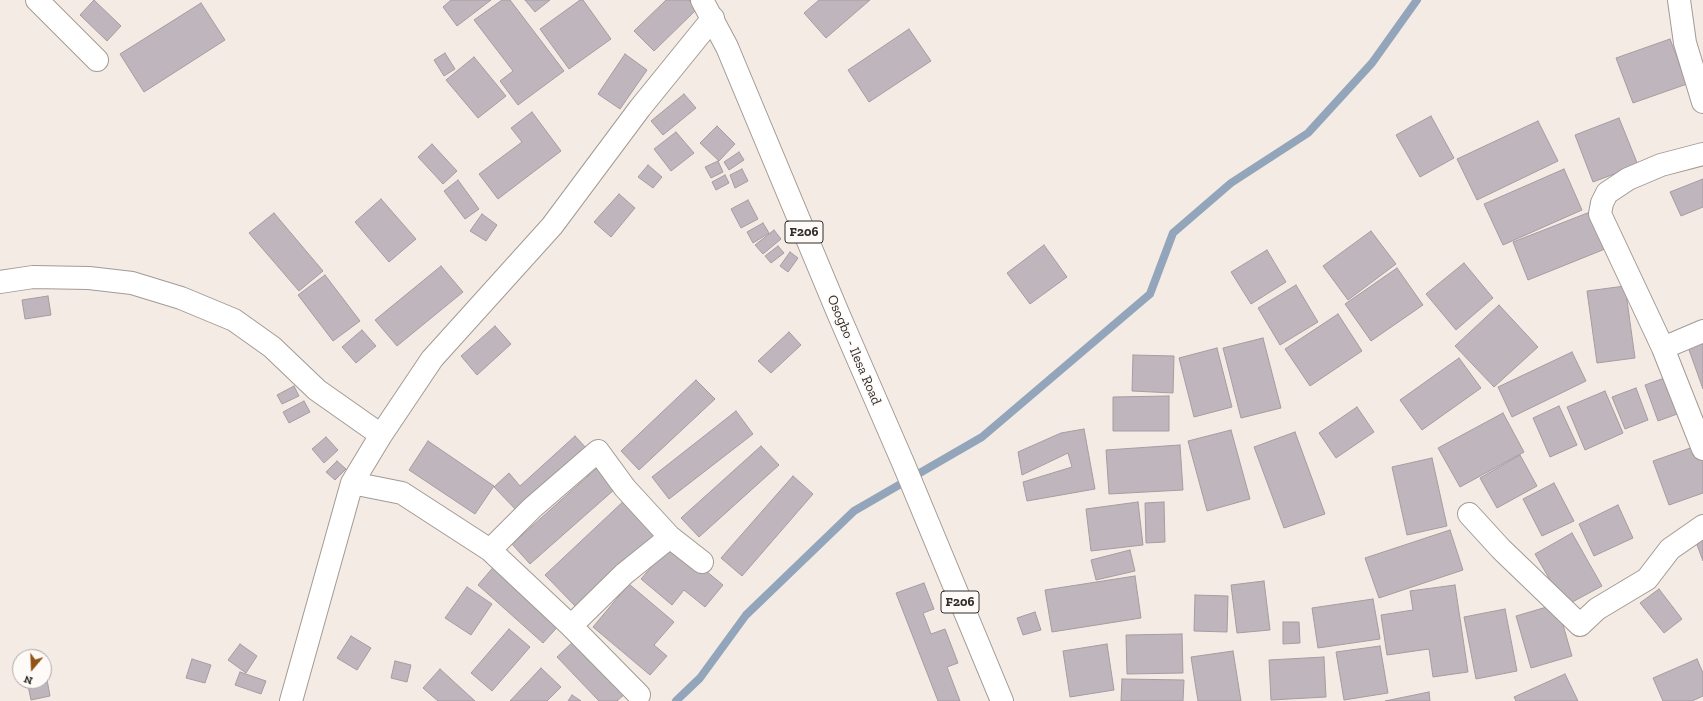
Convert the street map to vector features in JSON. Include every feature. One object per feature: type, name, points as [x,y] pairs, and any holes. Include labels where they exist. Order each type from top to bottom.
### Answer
[{"type":"street","points":[[37,0],[97,60]]},
{"type":"street","points":[[1679,0],[1685,43],[1703,102]]},
{"type":"street","points":[[291,701],[352,482],[380,435],[432,359],[552,226],[640,108],[707,9]]},
{"type":"street","name":"Osogbo - Ilesa Road","points":[[707,9],[727,47],[1002,701]]},
{"type":"street","points":[[1703,154],[1661,165],[1628,179],[1607,194],[1602,203],[1600,214],[1663,348],[1703,449]]},
{"type":"street","points":[[0,282],[33,277],[89,278],[132,283],[181,298],[234,320],[272,347],[317,390],[380,435]]},
{"type":"street","points":[[1663,348],[1703,331]]},
{"type":"street","points":[[490,550],[532,508],[598,451],[626,488],[670,537],[702,562]]},
{"type":"street","points":[[352,482],[402,493],[490,550],[571,626],[639,695]]},
{"type":"street","points":[[1469,514],[1501,549],[1580,625],[1597,609],[1647,579],[1670,549],[1703,526]]},
{"type":"street","points":[[571,626],[624,574],[670,537]]},
{"type":"building","points":[[94,0],[121,26],[107,41],[80,15]]},
{"type":"building","points":[[451,0],[491,0],[457,26],[443,7]]},
{"type":"building","points":[[502,0],[510,0],[564,71],[518,105],[500,81],[513,71],[474,20]]},
{"type":"building","points":[[525,0],[550,0],[535,12]]},
{"type":"building","points":[[580,0],[583,0],[611,39],[569,69],[540,29]]},
{"type":"building","points":[[666,0],[689,0],[697,9],[654,51],[634,31]]},
{"type":"building","points":[[819,0],[870,0],[826,38],[804,13]]},
{"type":"building","points":[[201,3],[225,40],[144,92],[120,54]]},
{"type":"building","points":[[909,29],[931,61],[869,102],[848,70]]},
{"type":"building","points":[[1670,39],[1687,84],[1633,103],[1616,58]]},
{"type":"building","points":[[445,53],[455,69],[444,76],[434,60]]},
{"type":"building","points":[[625,54],[647,70],[620,109],[598,94]]},
{"type":"building","points":[[474,57],[506,96],[478,118],[446,80]]},
{"type":"building","points":[[684,94],[696,108],[663,135],[651,121]]},
{"type":"building","points":[[532,112],[561,151],[498,199],[479,174],[522,142],[511,128]]},
{"type":"building","points":[[1431,116],[1454,158],[1420,177],[1396,135]]},
{"type":"building","points":[[1619,118],[1638,165],[1593,182],[1575,135]]},
{"type":"building","points":[[1538,121],[1558,161],[1477,200],[1457,159]]},
{"type":"building","points":[[717,126],[735,144],[719,161],[700,143]]},
{"type":"building","points":[[676,132],[694,153],[671,171],[654,149]]},
{"type":"building","points":[[432,144],[457,171],[443,184],[418,157]]},
{"type":"building","points":[[739,152],[744,160],[729,170],[724,162]]},
{"type":"building","points":[[718,161],[723,172],[711,178],[705,167]]},
{"type":"building","points":[[648,165],[662,177],[653,188],[638,177]]},
{"type":"building","points":[[742,169],[748,181],[735,188],[730,175]]},
{"type":"building","points":[[1564,169],[1582,210],[1503,245],[1484,204]]},
{"type":"building","points":[[725,175],[729,183],[716,190],[712,182]]},
{"type":"building","points":[[1703,179],[1703,207],[1681,216],[1670,192]]},
{"type":"building","points":[[458,180],[479,209],[465,219],[444,191]]},
{"type":"building","points":[[619,194],[635,208],[611,237],[594,222]]},
{"type":"building","points":[[381,199],[416,239],[389,262],[355,222]]},
{"type":"building","points":[[748,200],[758,219],[741,228],[731,209]]},
{"type":"building","points":[[1590,212],[1605,249],[1528,280],[1513,242]]},
{"type":"building","points":[[274,213],[323,271],[299,291],[249,233]]},
{"type":"building","points":[[482,214],[497,225],[486,241],[470,231]]},
{"type":"building","points":[[763,223],[769,233],[753,243],[747,232]]},
{"type":"building","points":[[774,230],[781,239],[763,254],[755,245]]},
{"type":"building","points":[[1371,231],[1396,264],[1348,300],[1323,266]]},
{"type":"building","points":[[1044,245],[1067,277],[1030,304],[1007,273]]},
{"type":"building","points":[[778,246],[784,253],[771,263],[765,256]]},
{"type":"building","points":[[1267,250],[1286,282],[1251,304],[1231,272]]},
{"type":"building","points":[[790,252],[798,258],[788,272],[780,266]]},
{"type":"building","points":[[1464,263],[1493,298],[1456,330],[1426,294]]},
{"type":"building","points":[[441,266],[463,292],[397,346],[375,320]]},
{"type":"building","points":[[1397,268],[1423,305],[1371,341],[1345,304]]},
{"type":"building","points":[[325,275],[360,321],[333,341],[298,295]]},
{"type":"building","points":[[1296,285],[1318,322],[1280,345],[1258,308]]},
{"type":"building","points":[[1625,286],[1635,358],[1597,363],[1587,291]]},
{"type":"building","points":[[48,296],[51,315],[25,319],[22,300]]},
{"type":"building","points":[[1499,305],[1538,347],[1494,387],[1455,346]]},
{"type":"building","points":[[1338,314],[1362,351],[1310,386],[1285,349]]},
{"type":"building","points":[[495,326],[511,344],[477,375],[461,356]]},
{"type":"building","points":[[362,330],[376,346],[356,363],[342,347]]},
{"type":"building","points":[[789,332],[801,345],[771,373],[758,361]]},
{"type":"building","points":[[1263,338],[1281,408],[1241,418],[1223,348]]},
{"type":"building","points":[[1703,342],[1703,389],[1688,347]]},
{"type":"building","points":[[1217,348],[1232,407],[1194,417],[1179,358]]},
{"type":"building","points":[[1572,352],[1586,381],[1512,417],[1498,387]]},
{"type":"building","points":[[1133,355],[1174,356],[1173,393],[1132,391]]},
{"type":"building","points":[[1459,358],[1481,388],[1422,430],[1400,400]]},
{"type":"building","points":[[1667,377],[1680,413],[1658,421],[1645,385]]},
{"type":"building","points":[[696,380],[715,399],[639,470],[621,451]]},
{"type":"building","points":[[294,386],[299,396],[282,404],[277,395]]},
{"type":"building","points":[[1636,388],[1648,420],[1625,429],[1612,397]]},
{"type":"building","points":[[1605,391],[1623,433],[1585,450],[1567,407]]},
{"type":"building","points":[[1169,396],[1169,431],[1113,431],[1113,397]]},
{"type":"building","points":[[304,401],[310,412],[289,423],[283,412]]},
{"type":"building","points":[[1559,406],[1577,445],[1550,457],[1533,418]]},
{"type":"building","points":[[1357,407],[1374,432],[1336,458],[1319,433]]},
{"type":"building","points":[[736,411],[753,434],[669,499],[652,477]]},
{"type":"building","points":[[1503,413],[1524,452],[1460,487],[1438,448]]},
{"type":"building","points":[[1084,429],[1095,489],[1027,501],[1023,482],[1072,467],[1068,453],[1022,475],[1018,452],[1061,433]]},
{"type":"building","points":[[1231,430],[1250,499],[1207,511],[1188,441]]},
{"type":"building","points":[[1295,432],[1325,514],[1284,528],[1254,447]]},
{"type":"building","points":[[575,436],[587,449],[519,513],[494,487],[509,473],[520,486]]},
{"type":"building","points":[[326,437],[338,450],[324,463],[312,449]]},
{"type":"building","points":[[428,441],[494,486],[475,514],[409,470]]},
{"type":"building","points":[[1180,445],[1183,490],[1109,494],[1106,450]]},
{"type":"building","points":[[1699,445],[1703,457],[1703,493],[1669,505],[1653,461]]},
{"type":"building","points":[[761,446],[779,465],[699,537],[681,518]]},
{"type":"building","points":[[1520,455],[1537,486],[1497,508],[1480,478]]},
{"type":"building","points":[[1432,458],[1447,526],[1407,535],[1392,467]]},
{"type":"building","points":[[337,461],[346,469],[335,480],[326,472]]},
{"type":"building","points":[[597,468],[615,489],[530,564],[512,544]]},
{"type":"building","points":[[793,476],[813,494],[742,576],[721,558]]},
{"type":"building","points":[[1554,483],[1574,521],[1542,536],[1523,499]]},
{"type":"building","points":[[628,497],[661,532],[578,609],[545,575]]},
{"type":"building","points":[[1138,502],[1143,545],[1091,551],[1086,509]]},
{"type":"building","points":[[1164,502],[1165,542],[1146,543],[1145,503]]},
{"type":"building","points":[[1618,505],[1633,538],[1594,556],[1579,524]]},
{"type":"building","points":[[1450,530],[1463,570],[1379,598],[1365,558]]},
{"type":"building","points":[[1572,533],[1602,586],[1565,606],[1535,554]]},
{"type":"building","points":[[1703,539],[1703,561],[1696,542]]},
{"type":"building","points":[[672,543],[723,585],[705,607],[684,590],[672,605],[641,579]]},
{"type":"building","points":[[1130,550],[1135,571],[1096,580],[1091,560]]},
{"type":"building","points":[[496,564],[561,623],[543,643],[478,585]]},
{"type":"building","points":[[1135,576],[1141,618],[1052,632],[1045,590]]},
{"type":"building","points":[[1264,581],[1270,630],[1237,633],[1231,585]]},
{"type":"building","points":[[924,583],[934,609],[923,613],[931,634],[945,629],[958,663],[947,667],[960,701],[938,701],[896,593]]},
{"type":"building","points":[[629,584],[674,622],[654,645],[667,656],[650,675],[593,627]]},
{"type":"building","points":[[1455,585],[1468,672],[1433,677],[1429,649],[1387,655],[1381,615],[1413,610],[1410,591]]},
{"type":"building","points":[[467,587],[492,604],[471,635],[445,618]]},
{"type":"building","points":[[1659,589],[1682,619],[1664,633],[1640,603]]},
{"type":"building","points":[[1195,595],[1228,596],[1227,632],[1194,631]]},
{"type":"building","points":[[1373,599],[1380,639],[1318,648],[1312,608]]},
{"type":"building","points":[[1557,604],[1572,656],[1531,668],[1516,616]]},
{"type":"building","points":[[1505,609],[1517,671],[1476,679],[1464,617]]},
{"type":"building","points":[[1035,612],[1041,630],[1023,635],[1017,618]]},
{"type":"building","points":[[1283,622],[1299,622],[1300,643],[1283,644]]},
{"type":"building","points":[[509,629],[530,647],[492,691],[471,673]]},
{"type":"building","points":[[1182,634],[1183,673],[1127,674],[1126,635]]},
{"type":"building","points":[[351,636],[371,648],[357,670],[337,658]]},
{"type":"building","points":[[577,638],[627,692],[617,701],[599,701],[557,657]]},
{"type":"building","points":[[240,644],[257,656],[246,673],[228,660]]},
{"type":"building","points":[[1107,644],[1114,690],[1070,697],[1063,651]]},
{"type":"building","points":[[1380,646],[1388,693],[1344,700],[1336,652]]},
{"type":"building","points":[[1233,651],[1241,701],[1198,701],[1191,657]]},
{"type":"building","points":[[1324,657],[1326,697],[1271,700],[1269,660]]},
{"type":"building","points":[[192,659],[211,665],[205,683],[186,678]]},
{"type":"building","points":[[1697,659],[1703,673],[1703,696],[1692,701],[1663,701],[1653,678]]},
{"type":"building","points":[[395,661],[411,665],[407,682],[391,678]]},
{"type":"building","points":[[541,668],[561,687],[547,701],[510,701]]},
{"type":"building","points":[[440,669],[475,701],[438,701],[423,688]]},
{"type":"building","points":[[240,672],[266,681],[261,694],[235,685]]},
{"type":"building","points":[[1565,674],[1578,701],[1516,701],[1514,697]]},
{"type":"building","points":[[1122,679],[1184,680],[1183,701],[1121,701]]},
{"type":"building","points":[[29,689],[49,689],[50,696],[31,700]]},
{"type":"building","points":[[1429,692],[1430,701],[1385,701]]},
{"type":"building","points":[[572,695],[581,701],[568,701]]},
{"type":"waterway","points":[[676,701],[700,678],[746,615],[854,511],[982,437],[1150,294],[1173,233],[1231,183],[1308,133],[1372,63],[1417,0]]}]
